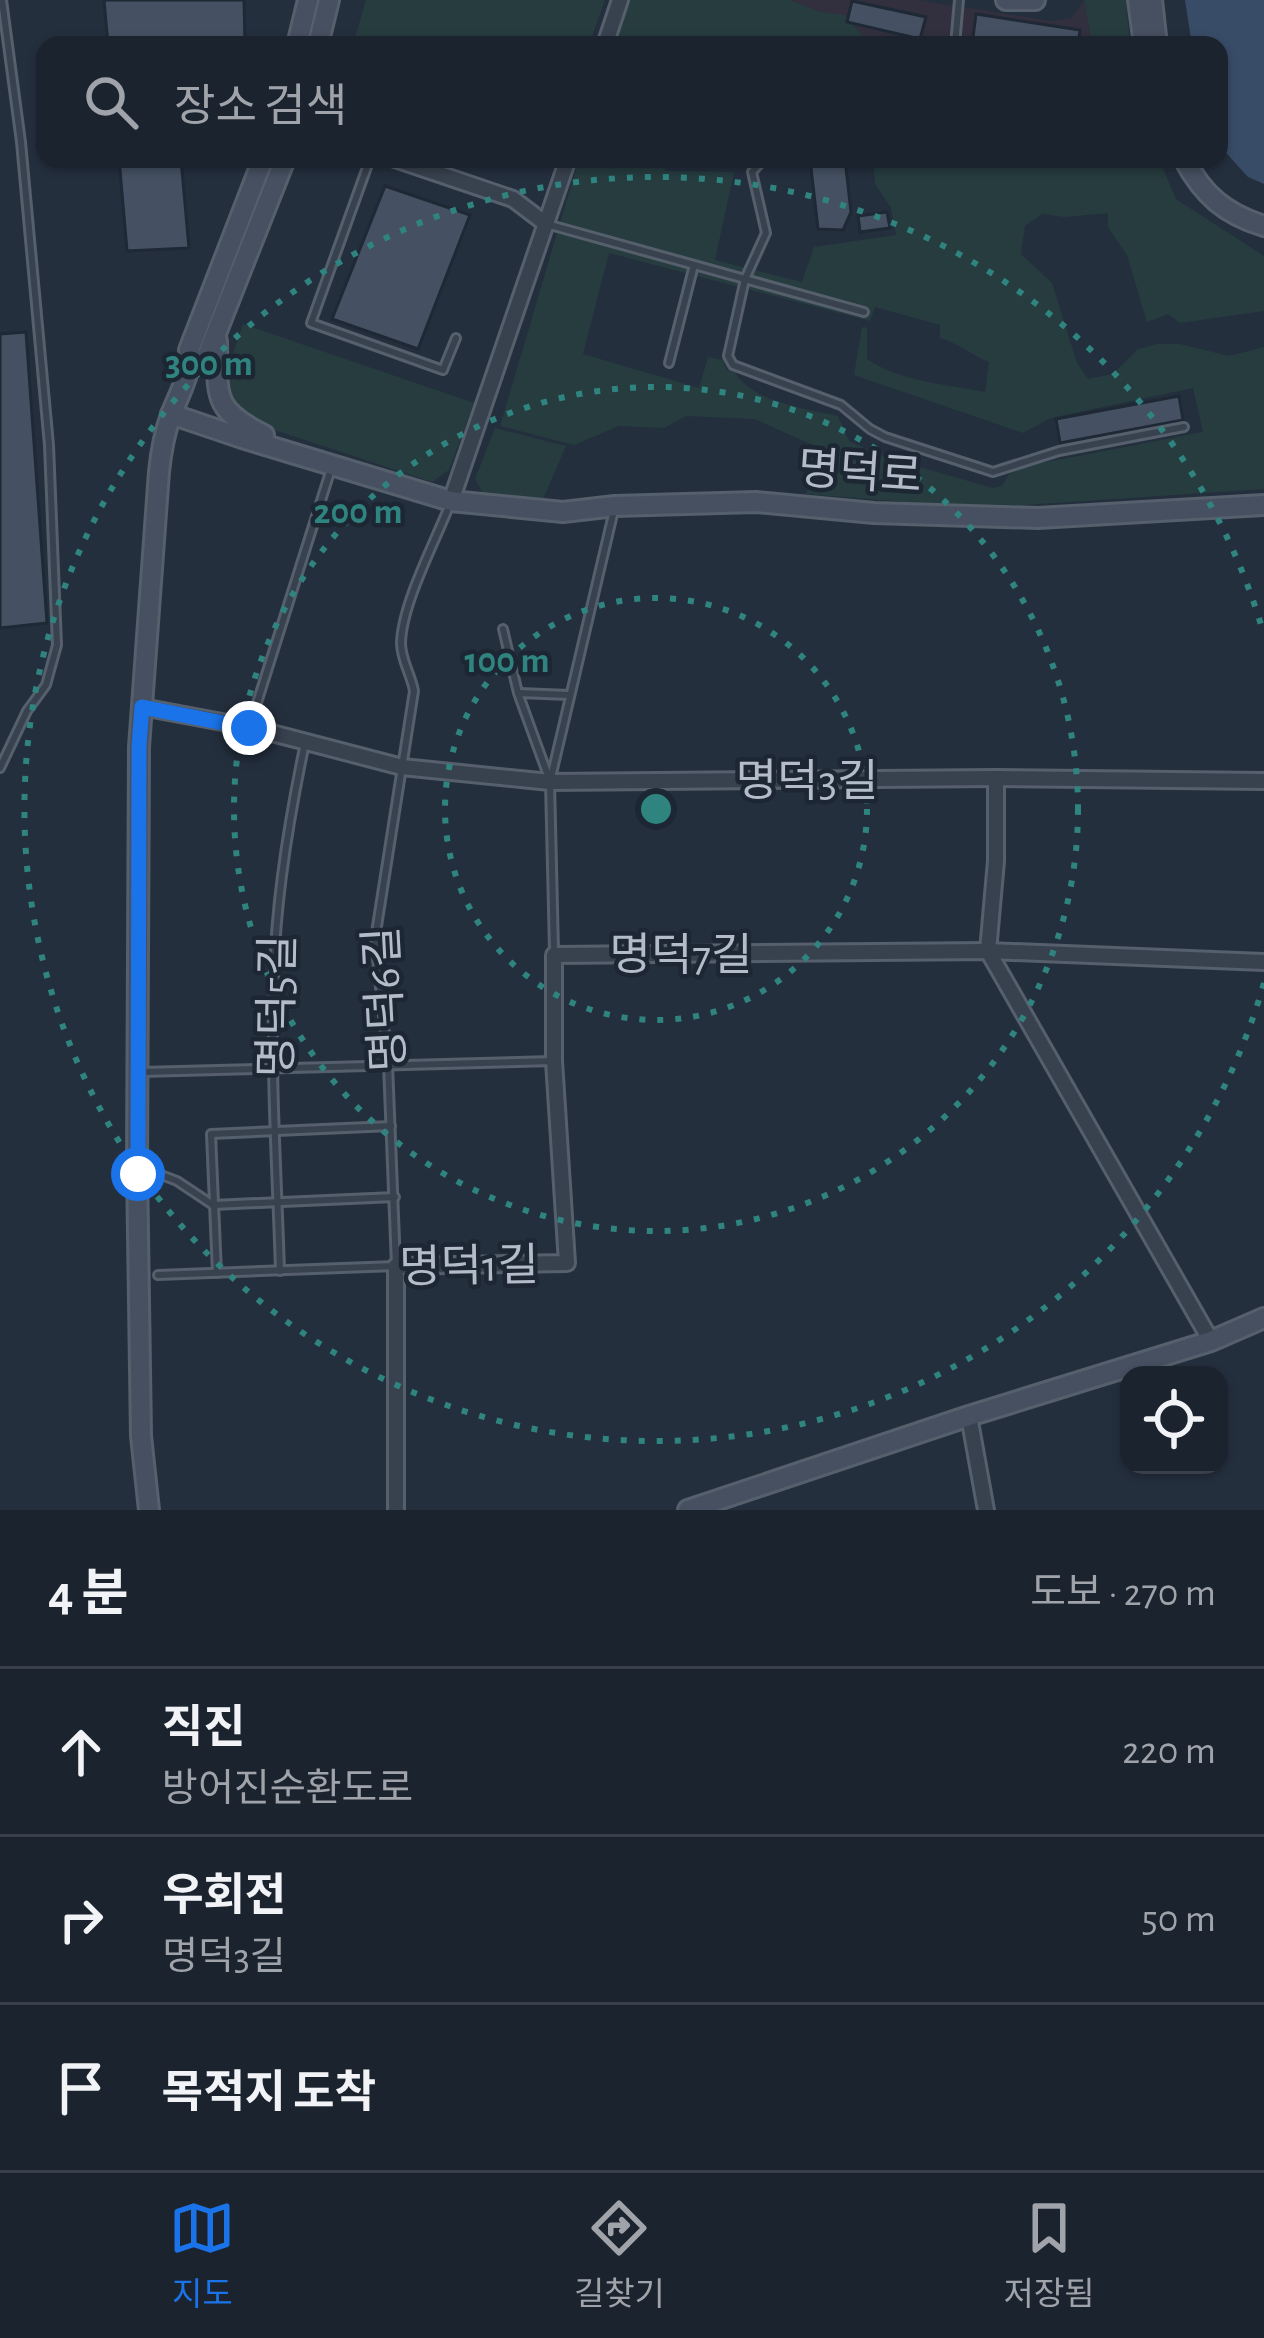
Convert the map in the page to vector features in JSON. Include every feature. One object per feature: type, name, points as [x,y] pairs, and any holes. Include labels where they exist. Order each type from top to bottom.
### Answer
[{"type":"main road","points":[[299,36],[308,0]]},
{"type":"main road","points":[[320,36],[328,0]]},
{"type":"main road","points":[[1006,0],[1035,0]]},
{"type":"main road","points":[[1138,0],[1143,36]]},
{"type":"main road","points":[[1152,0],[1156,36]]},
{"type":"main road","points":[[149,1510],[141,1436],[137,1166],[139,746],[159,472],[171,414],[190,368],[189,350],[260,168]]},
{"type":"main road","points":[[190,368],[207,356],[281,168]]},
{"type":"main road","points":[[1190,168],[1205,193],[1264,226]]},
{"type":"main road","points":[[216,333],[224,406],[236,420],[281,450]]},
{"type":"main road","name":"명덕로","points":[[171,414],[451,501],[563,512],[756,502],[874,513],[1038,518],[1264,505]]},
{"type":"main road","points":[[688,1510],[1211,1341],[1264,1318]]},
{"type":"street","points":[[608,36],[620,0]]},
{"type":"street","points":[[421,168],[513,200],[546,224]]},
{"type":"street","points":[[451,501],[565,168]]},
{"type":"street","name":"명덕3길","points":[[142,707],[402,767],[550,782],[1264,781]]},
{"type":"street","points":[[996,778],[996,861],[988,951],[1211,1341]]},
{"type":"street","name":"명덕7길","points":[[554,955],[988,951],[1264,962]]},
{"type":"street","name":"명덕1길","points":[[396,1266],[567,1263],[554,1061],[554,955]]},
{"type":"street","name":"명덕6길","points":[[396,1266],[396,1510]]},
{"type":"street","points":[[970,1416],[986,1510]]},
{"type":"lane","points":[[0,768],[46,685],[57,645],[50,445],[21,142],[2,0]]},
{"type":"lane","points":[[956,36],[959,0]]},
{"type":"lane","points":[[367,168],[311,323],[443,370],[456,338]]},
{"type":"lane","points":[[756,168],[752,172],[766,233],[745,279],[728,356],[733,365],[842,405],[885,436],[992,472],[1059,451],[1184,428]]},
{"type":"lane","points":[[546,224],[864,312]]},
{"type":"lane","points":[[669,363],[694,265]]},
{"type":"lane","points":[[249,728],[332,466]]},
{"type":"lane","name":"명덕6길","points":[[396,1266],[388,1064],[375,939],[414,691],[403,658],[404,619],[451,501]]},
{"type":"lane","name":"명덕7길","points":[[554,955],[550,782],[615,506]]},
{"type":"lane","points":[[503,629],[518,693],[550,782]]},
{"type":"lane","points":[[518,693],[569,695]]},
{"type":"lane","name":"명덕5길","points":[[280,1270],[272,1069],[274,969],[282,876],[305,743]]},
{"type":"lane","points":[[137,1072],[554,1061]]},
{"type":"lane","points":[[218,1273],[212,1134],[391,1126]]},
{"type":"lane","points":[[137,1166],[177,1181],[213,1205],[394,1197]]},
{"type":"lane","name":"명덕1길","points":[[158,1275],[396,1266]]},
{"type":"shaded area","points":[[790,0],[918,0],[1052,21],[1072,18],[1084,0],[1090,36],[862,36],[845,16]]},
{"type":"green space","points":[[366,0],[605,0],[592,36],[356,36]]},
{"type":"green space","points":[[628,0],[790,0],[820,12],[845,15],[862,36],[617,36]]},
{"type":"green space","points":[[1084,0],[1126,0],[1129,36],[1090,36]]},
{"type":"green space","points":[[576,168],[734,172],[715,260],[802,282],[814,247],[896,235],[891,208],[875,184],[874,168],[1163,168],[1176,199],[1264,256],[1264,311],[1180,323],[1168,314],[1147,322],[1127,255],[1108,227],[1108,213],[1042,214],[1025,226],[1021,254],[1052,283],[1077,363],[1088,379],[1113,374],[1138,349],[1157,344],[1180,344],[1229,356],[1264,347],[1264,489],[979,508],[806,494],[819,448],[755,419],[686,416],[664,428],[619,426],[574,445],[500,426]],"holes":[[[609,253],[870,321],[875,307],[940,325],[940,338],[989,362],[985,392],[880,367],[867,359],[867,328],[862,327],[854,375],[1023,433],[1051,418],[1193,388],[1203,432],[1026,466],[993,488],[888,458],[849,441],[838,416],[766,397],[727,370],[723,360],[708,357],[699,388],[583,354]]]},
{"type":"green space","points":[[243,324],[474,403],[449,470],[432,482],[241,419],[227,392],[227,372]]},
{"type":"green space","points":[[495,428],[566,446],[541,504],[486,499],[475,479]]},
{"type":"water","points":[[1185,0],[1264,0],[1264,184],[1248,177],[1228,155],[1228,36],[1191,36]]},
{"type":"building","points":[[104,0],[244,0],[245,36],[107,36]]},
{"type":"building","points":[[852,1],[926,17],[921,36],[847,22]]},
{"type":"building","points":[[976,14],[1080,30],[1079,36],[973,36]]},
{"type":"building","points":[[120,168],[182,168],[189,248],[127,251]]},
{"type":"building","points":[[811,168],[846,168],[851,212],[843,230],[818,229]]},
{"type":"building","points":[[385,186],[470,215],[418,349],[332,319]]},
{"type":"building","points":[[887,212],[890,228],[860,232],[858,216]]},
{"type":"building","points":[[26,332],[47,623],[0,628],[0,334]]},
{"type":"building","points":[[1179,396],[1183,420],[1060,443],[1056,419]]},
{"type":"route","points":[[138,1174],[142,707],[249,728]]}]
